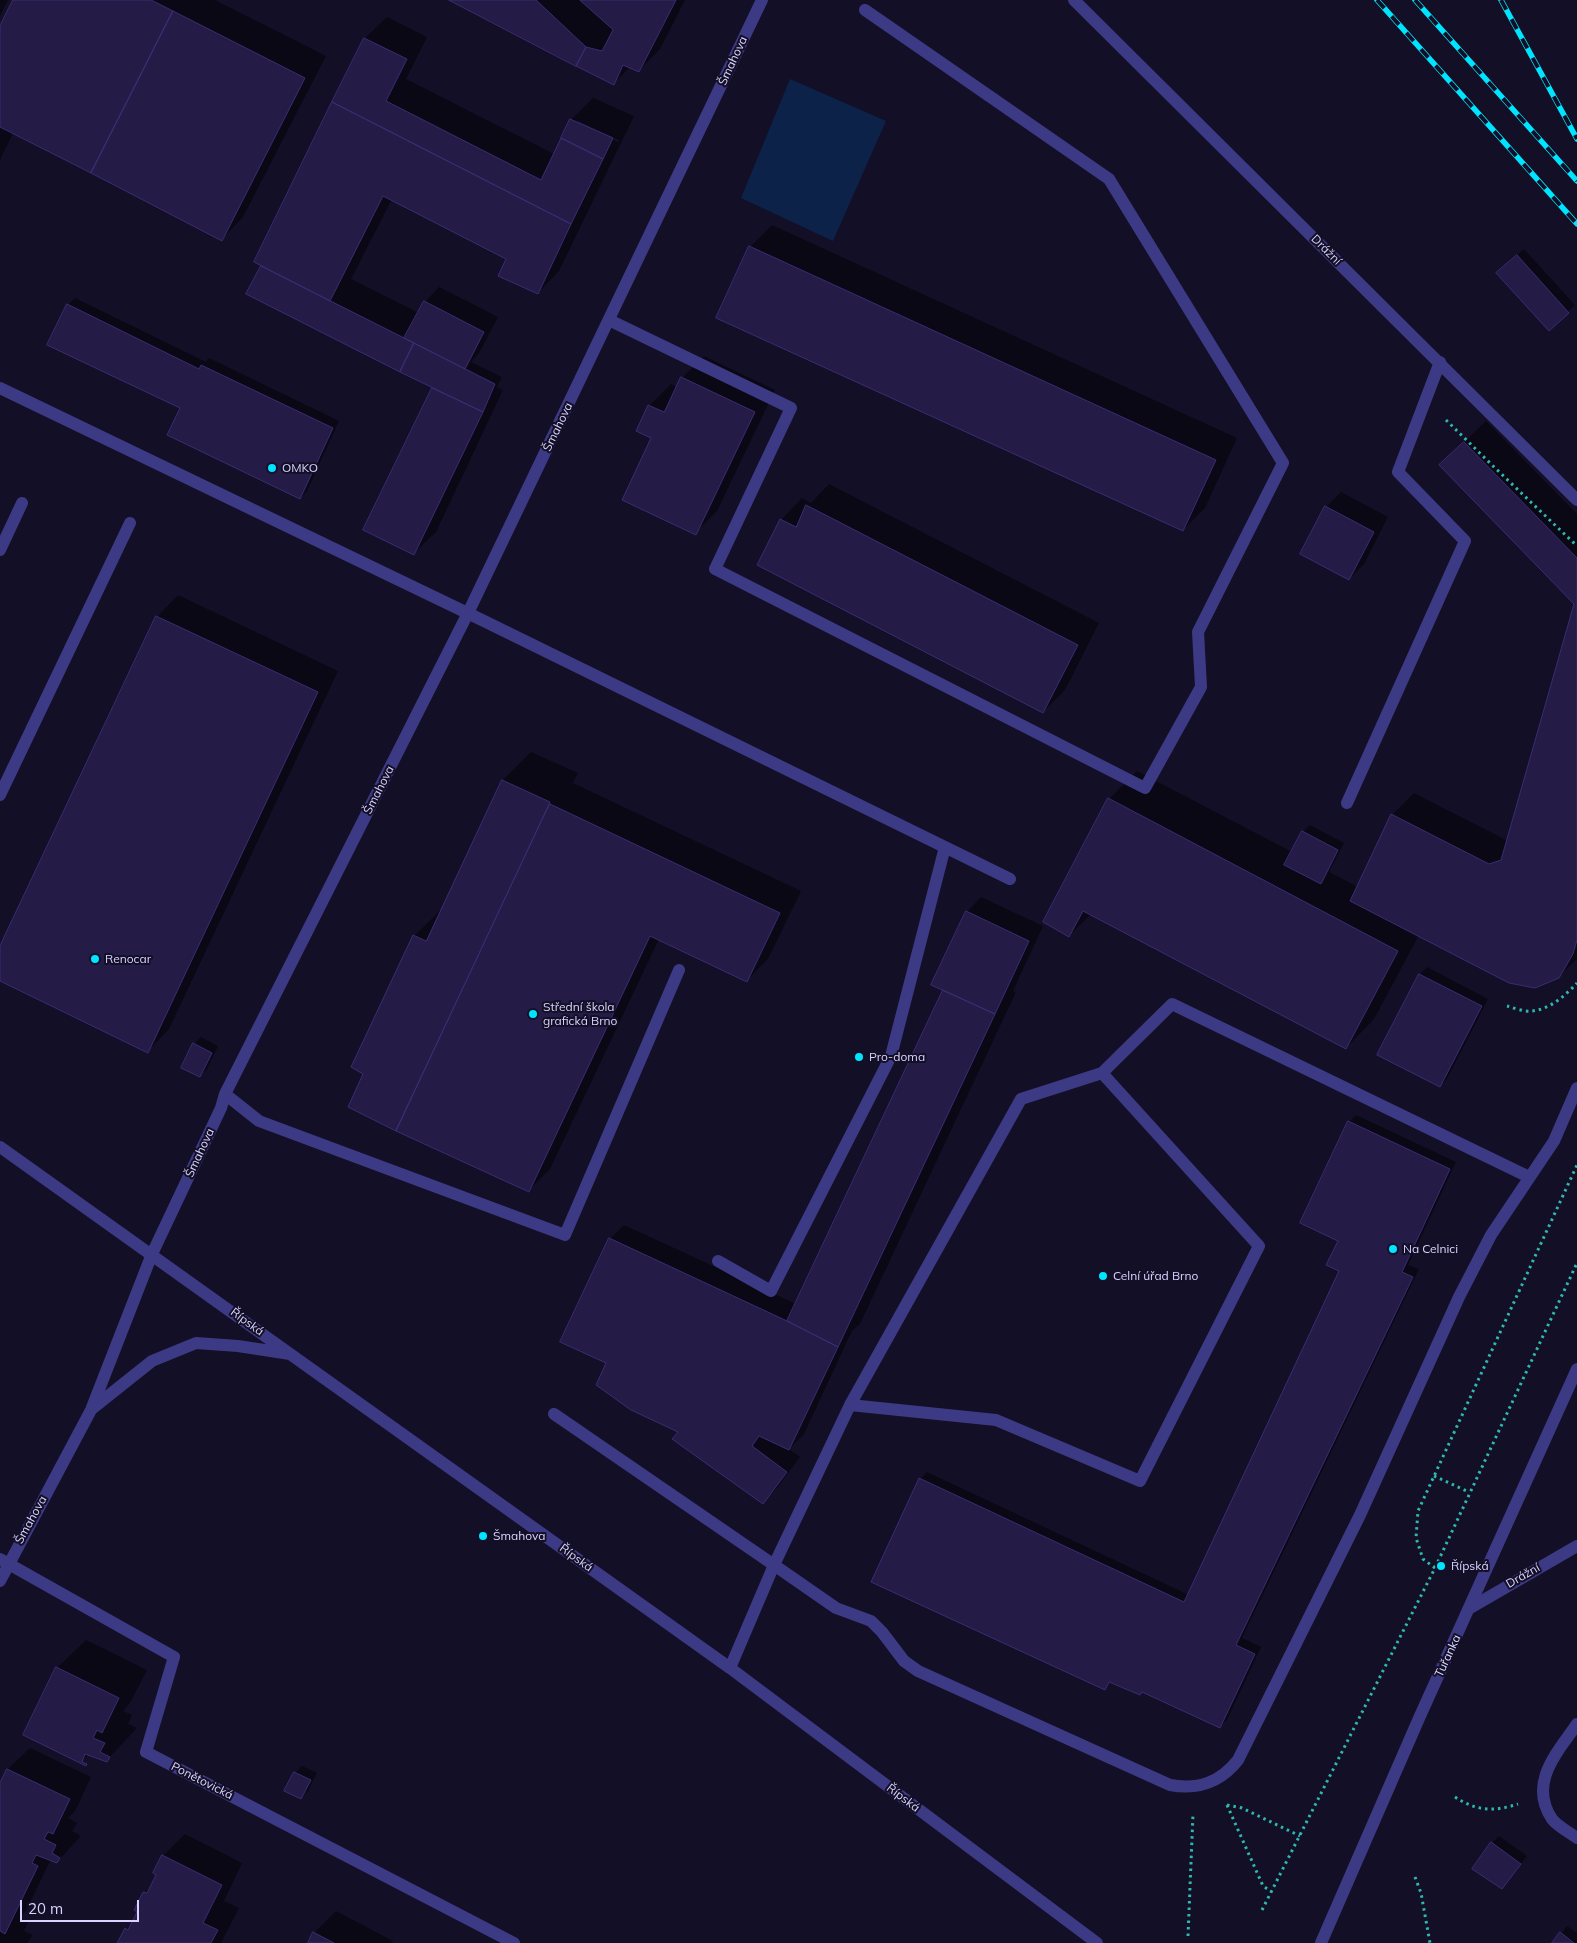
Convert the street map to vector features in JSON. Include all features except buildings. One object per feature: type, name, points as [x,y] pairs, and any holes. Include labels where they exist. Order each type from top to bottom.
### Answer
[{"type":"street","name":"Šmahova","points":[[0,1580],[4,1561],[91,1410],[152,1254],[226,1094],[468,613],[762,0]]},
{"type":"street","name":"Drážní","points":[[1074,0],[1577,500]]},
{"type":"street","points":[[609,320],[791,408],[715,569],[1145,788],[1201,688],[1198,632],[1283,463],[1109,179],[865,10]]},
{"type":"street","points":[[1347,803],[1464,541],[1398,472],[1440,362]]},
{"type":"street","points":[[0,388],[468,613],[1010,879]]},
{"type":"street","points":[[0,550],[22,503]]},
{"type":"street","points":[[0,795],[130,522]]},
{"type":"street","points":[[718,1261],[771,1291],[891,1056],[945,847]]},
{"type":"street","points":[[226,1094],[259,1121],[565,1235],[679,970]]},
{"type":"street","points":[[730,1668],[774,1565],[850,1405],[1021,1099],[1102,1073],[1172,1004],[1529,1177]]},
{"type":"street","points":[[850,1405],[996,1420],[1140,1481],[1259,1246],[1102,1073]]},
{"type":"street","points":[[554,1414],[836,1608],[872,1621],[904,1660],[918,1671],[1170,1785],[1191,1787],[1216,1780],[1230,1770],[1238,1760],[1360,1515],[1459,1297],[1491,1235],[1554,1141],[1577,1088]]},
{"type":"street","name":"Řípská","points":[[0,1147],[730,1668],[1097,1943]]},
{"type":"street","points":[[91,1410],[152,1360],[196,1343],[238,1346],[292,1354]]},
{"type":"street","name":"Tuřanka","points":[[1321,1943],[1420,1716],[1577,1369]]},
{"type":"street","name":"Drážní","points":[[1470,1608],[1577,1546]]},
{"type":"street","name":"Ponětovická","points":[[4,1561],[174,1657],[146,1752],[514,1943]]},
{"type":"street","points":[[1577,1724],[1548,1767],[1541,1796],[1552,1820],[1577,1838]]},
{"type":"path","points":[[1426,399],[1492,466],[1577,546]]},
{"type":"path","points":[[1507,1006],[1530,1012],[1564,998],[1577,984]]},
{"type":"path","points":[[1435,1568],[1422,1559],[1416,1538],[1418,1510],[1577,1165]]},
{"type":"path","points":[[1262,1910],[1435,1568],[1577,1263]]},
{"type":"path","points":[[1434,1476],[1469,1492]]},
{"type":"path","points":[[1455,1797],[1468,1806],[1494,1810],[1510,1807],[1541,1796]]},
{"type":"path","points":[[1225,1799],[1263,1886],[1272,1892]]},
{"type":"path","points":[[1227,1805],[1242,1808],[1300,1836]]},
{"type":"path","points":[[1188,1936],[1193,1807]]},
{"type":"path","points":[[1415,1877],[1421,1892],[1430,1943]]},
{"type":"water","points":[[790,79],[886,121],[833,241],[741,198]]},
{"type":"railway","points":[[1377,0],[1577,224]]},
{"type":"railway","points":[[1415,0],[1577,181]]},
{"type":"railway","points":[[1501,0],[1577,139]]},
{"type":"place","name":"OMKO","points":[[272,468]]},
{"type":"place","name":"Renocar","points":[[95,959]]},
{"type":"place","name":"Střední škola grafická Brno","points":[[533,1014]]},
{"type":"place","name":"Pro-doma","points":[[859,1057]]},
{"type":"place","name":"Na Celnici","points":[[1393,1249]]},
{"type":"place","name":"Celní úřad Brno","points":[[1103,1276]]},
{"type":"place","name":"Šmahova","points":[[483,1536]]},
{"type":"place","name":"Řípská","points":[[1441,1566]]}]
